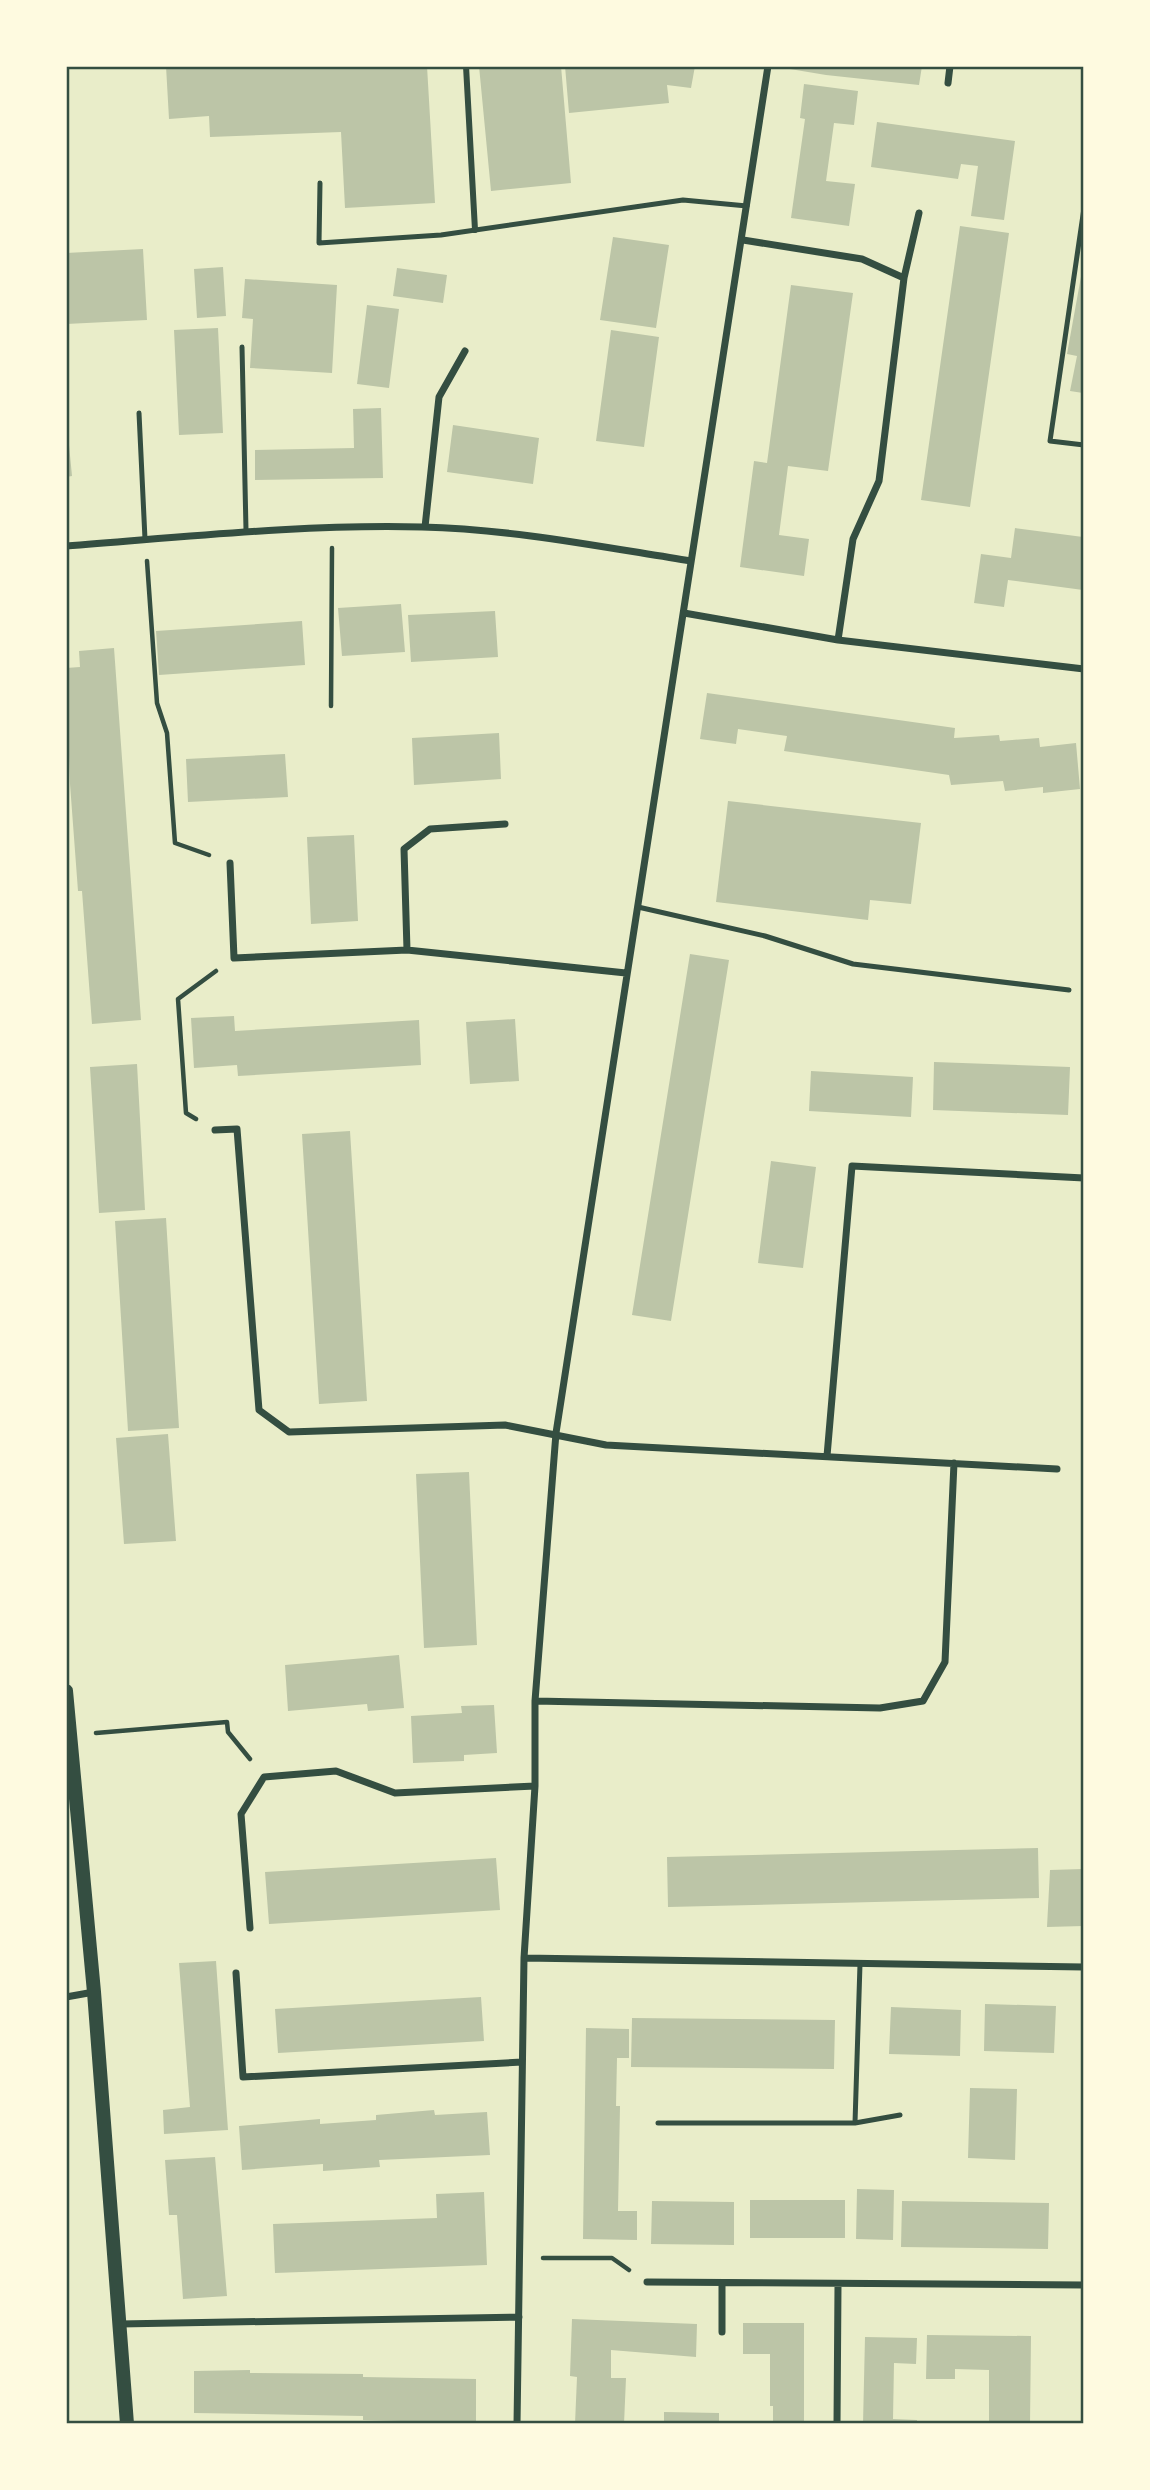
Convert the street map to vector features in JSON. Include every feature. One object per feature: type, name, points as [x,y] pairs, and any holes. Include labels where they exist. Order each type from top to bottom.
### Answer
[{"type":"main road","points":[[66,1691],[94,1992],[127,2424]]},
{"type":"street","points":[[466,66],[475,230]]},
{"type":"street","points":[[517,2424],[524,1958],[535,1786],[535,1701],[556,1433],[768,66]]},
{"type":"street","points":[[948,83],[950,66]]},
{"type":"street","points":[[838,640],[853,539],[879,481],[904,278],[919,213]]},
{"type":"street","points":[[743,240],[862,259],[904,278]]},
{"type":"street","points":[[425,527],[439,397],[465,351]]},
{"type":"street","points":[[66,546],[246,530],[332,526],[425,527],[520,534],[691,561]]},
{"type":"street","points":[[684,613],[838,640],[1083,669]]},
{"type":"street","points":[[407,950],[404,849],[430,829],[505,824]]},
{"type":"street","points":[[230,863],[234,958],[407,950],[626,973]]},
{"type":"street","points":[[215,1130],[237,1129],[260,1410],[289,1432],[505,1425],[606,1445],[1057,1469]]},
{"type":"street","points":[[827,1456],[852,1166],[1083,1178]]},
{"type":"street","points":[[535,1701],[880,1708],[923,1701],[945,1662],[954,1463]]},
{"type":"street","points":[[250,1928],[241,1814],[264,1777],[336,1771],[395,1793],[535,1786]]},
{"type":"street","points":[[524,1958],[1083,1967]]},
{"type":"street","points":[[236,1973],[243,2077],[522,2062]]},
{"type":"street","points":[[66,1997],[94,1992]]},
{"type":"street","points":[[647,2282],[1083,2285]]},
{"type":"street","points":[[722,2283],[722,2332]]},
{"type":"street","points":[[836,2424],[838,2284]]},
{"type":"street","points":[[120,2323],[519,2317]]},
{"type":"lane","points":[[320,183],[319,243],[475,230],[683,200],[747,206]]},
{"type":"lane","points":[[1083,208],[1050,441],[1083,445]]},
{"type":"lane","points":[[242,347],[246,530]]},
{"type":"lane","points":[[139,413],[145,539]]},
{"type":"lane","points":[[638,907],[765,936],[853,964],[1069,990]]},
{"type":"lane","points":[[855,2123],[860,1964]]},
{"type":"lane","points":[[658,2123],[855,2123],[900,2115]]},
{"type":"path","points":[[331,706],[332,526]]},
{"type":"path","points":[[145,539],[157,703],[167,733],[175,842],[230,863]]},
{"type":"path","points":[[215,1130],[186,1113],[178,999],[234,958]]},
{"type":"path","points":[[70,1735],[227,1722],[228,1732],[264,1777]]},
{"type":"path","points":[[520,2258],[612,2258],[647,2282]]},
{"type":"building","points":[[166,66],[427,66],[435,203],[345,208],[341,132],[210,137],[209,116],[169,119]]},
{"type":"building","points":[[479,66],[561,66],[571,183],[491,191]]},
{"type":"building","points":[[565,66],[695,66],[691,88],[667,85],[669,103],[569,113]]},
{"type":"building","points":[[791,66],[922,66],[919,85],[826,75],[790,69]]},
{"type":"building","points":[[804,84],[858,91],[854,125],[834,123],[826,181],[855,184],[849,226],[791,218],[805,119],[800,118]]},
{"type":"building","points":[[877,122],[1015,141],[1004,220],[971,216],[978,166],[961,164],[958,179],[871,167]]},
{"type":"building","points":[[960,226],[1009,233],[970,507],[921,500]]},
{"type":"building","points":[[613,237],[669,245],[656,328],[600,320]]},
{"type":"building","points":[[143,249],[147,320],[66,324],[66,253]]},
{"type":"building","points":[[223,267],[226,316],[197,318],[194,269]]},
{"type":"building","points":[[397,268],[447,275],[443,303],[393,296]]},
{"type":"building","points":[[1082,271],[1083,393],[1070,391],[1077,356],[1067,354]]},
{"type":"building","points":[[245,279],[337,285],[332,373],[250,368],[253,319],[242,318]]},
{"type":"building","points":[[791,285],[853,293],[828,471],[788,466],[779,535],[809,539],[804,576],[740,567],[754,461],[767,463]]},
{"type":"building","points":[[367,305],[399,309],[389,388],[357,384]]},
{"type":"building","points":[[218,328],[223,433],[179,435],[174,330]]},
{"type":"building","points":[[611,330],[659,337],[644,447],[596,441]]},
{"type":"building","points":[[381,408],[383,478],[255,480],[255,450],[354,448],[353,409]]},
{"type":"building","points":[[66,414],[72,476],[66,477]]},
{"type":"building","points":[[453,425],[539,438],[533,484],[447,472]]},
{"type":"building","points":[[1015,528],[1083,537],[1083,590],[1008,580],[1004,607],[974,603],[981,554],[1011,558]]},
{"type":"building","points":[[401,604],[405,652],[342,656],[338,608]]},
{"type":"building","points":[[495,611],[498,657],[411,662],[408,615]]},
{"type":"building","points":[[302,621],[305,665],[159,675],[156,631]]},
{"type":"building","points":[[114,648],[141,1020],[92,1024],[82,891],[78,891],[70,784],[66,668],[80,667],[79,651]]},
{"type":"building","points":[[707,693],[955,728],[954,738],[999,735],[1000,741],[1039,738],[1040,747],[1076,743],[1080,789],[1043,793],[1043,787],[1005,791],[1003,781],[951,785],[949,775],[784,751],[787,736],[738,729],[736,744],[700,739]]},
{"type":"building","points":[[499,733],[501,779],[414,785],[412,738]]},
{"type":"building","points":[[285,754],[288,797],[188,802],[186,759]]},
{"type":"building","points":[[728,801],[921,823],[911,904],[870,900],[868,920],[716,902]]},
{"type":"building","points":[[354,835],[358,921],[311,924],[307,837]]},
{"type":"building","points":[[690,954],[729,960],[671,1321],[632,1315]]},
{"type":"building","points":[[234,1016],[235,1031],[419,1020],[421,1065],[238,1076],[237,1065],[194,1068],[191,1018]]},
{"type":"building","points":[[515,1019],[519,1081],[470,1084],[466,1022]]},
{"type":"building","points":[[934,1062],[1070,1067],[1068,1115],[933,1110]]},
{"type":"building","points":[[137,1064],[145,1210],[99,1213],[90,1067]]},
{"type":"building","points":[[811,1071],[913,1077],[911,1117],[809,1111]]},
{"type":"building","points":[[350,1131],[367,1401],[319,1404],[302,1134]]},
{"type":"building","points":[[771,1161],[816,1167],[803,1268],[758,1263]]},
{"type":"building","points":[[166,1218],[179,1428],[128,1431],[115,1221]]},
{"type":"building","points":[[168,1434],[176,1541],[124,1544],[116,1438]]},
{"type":"building","points":[[469,1472],[477,1645],[424,1648],[416,1474]]},
{"type":"building","points":[[399,1655],[404,1708],[368,1711],[367,1704],[288,1711],[285,1665]]},
{"type":"building","points":[[494,1705],[497,1753],[464,1755],[464,1761],[413,1763],[411,1716],[462,1713],[461,1706]]},
{"type":"building","points":[[1038,1848],[1039,1898],[668,1907],[667,1857]]},
{"type":"building","points":[[496,1858],[500,1910],[269,1924],[265,1872]]},
{"type":"building","points":[[1083,1869],[1083,1926],[1047,1927],[1050,1870]]},
{"type":"building","points":[[216,1961],[228,2130],[164,2134],[163,2110],[190,2107],[179,1963]]},
{"type":"building","points":[[481,1997],[484,2041],[278,2053],[275,2009]]},
{"type":"building","points":[[985,2004],[1056,2006],[1054,2053],[984,2051]]},
{"type":"building","points":[[891,2007],[961,2010],[960,2056],[889,2054]]},
{"type":"building","points":[[632,2018],[835,2020],[834,2069],[631,2067]]},
{"type":"building","points":[[586,2028],[629,2029],[629,2058],[617,2058],[616,2106],[620,2106],[618,2211],[637,2211],[637,2240],[583,2239]]},
{"type":"building","points":[[970,2088],[1017,2089],[1015,2160],[968,2158]]},
{"type":"building","points":[[434,2110],[435,2115],[487,2112],[490,2155],[379,2160],[380,2167],[323,2171],[323,2164],[242,2170],[239,2126],[320,2119],[320,2124],[376,2120],[376,2115]]},
{"type":"building","points":[[215,2157],[227,2296],[183,2299],[177,2215],[169,2215],[165,2160]]},
{"type":"building","points":[[857,2189],[894,2190],[893,2240],[856,2239]]},
{"type":"building","points":[[484,2192],[487,2265],[275,2273],[273,2224],[437,2218],[436,2194]]},
{"type":"building","points":[[750,2200],[845,2200],[845,2238],[750,2238]]},
{"type":"building","points":[[652,2201],[734,2202],[734,2245],[651,2244]]},
{"type":"building","points":[[902,2201],[1049,2203],[1048,2249],[901,2247]]},
{"type":"building","points":[[572,2319],[697,2324],[696,2357],[611,2350],[611,2378],[626,2378],[624,2424],[575,2424],[577,2377],[570,2376]]},
{"type":"building","points":[[743,2323],[804,2323],[804,2424],[773,2424],[773,2406],[770,2406],[770,2354],[743,2354]]},
{"type":"building","points":[[927,2335],[1031,2336],[1030,2424],[989,2424],[989,2370],[955,2369],[955,2379],[926,2379]]},
{"type":"building","points":[[865,2337],[917,2338],[916,2364],[894,2363],[893,2419],[917,2420],[917,2424],[863,2424]]},
{"type":"building","points":[[250,2370],[250,2373],[476,2379],[476,2423],[363,2420],[363,2416],[194,2413],[194,2371]]},
{"type":"building","points":[[664,2412],[719,2413],[719,2424],[664,2424]]}]
